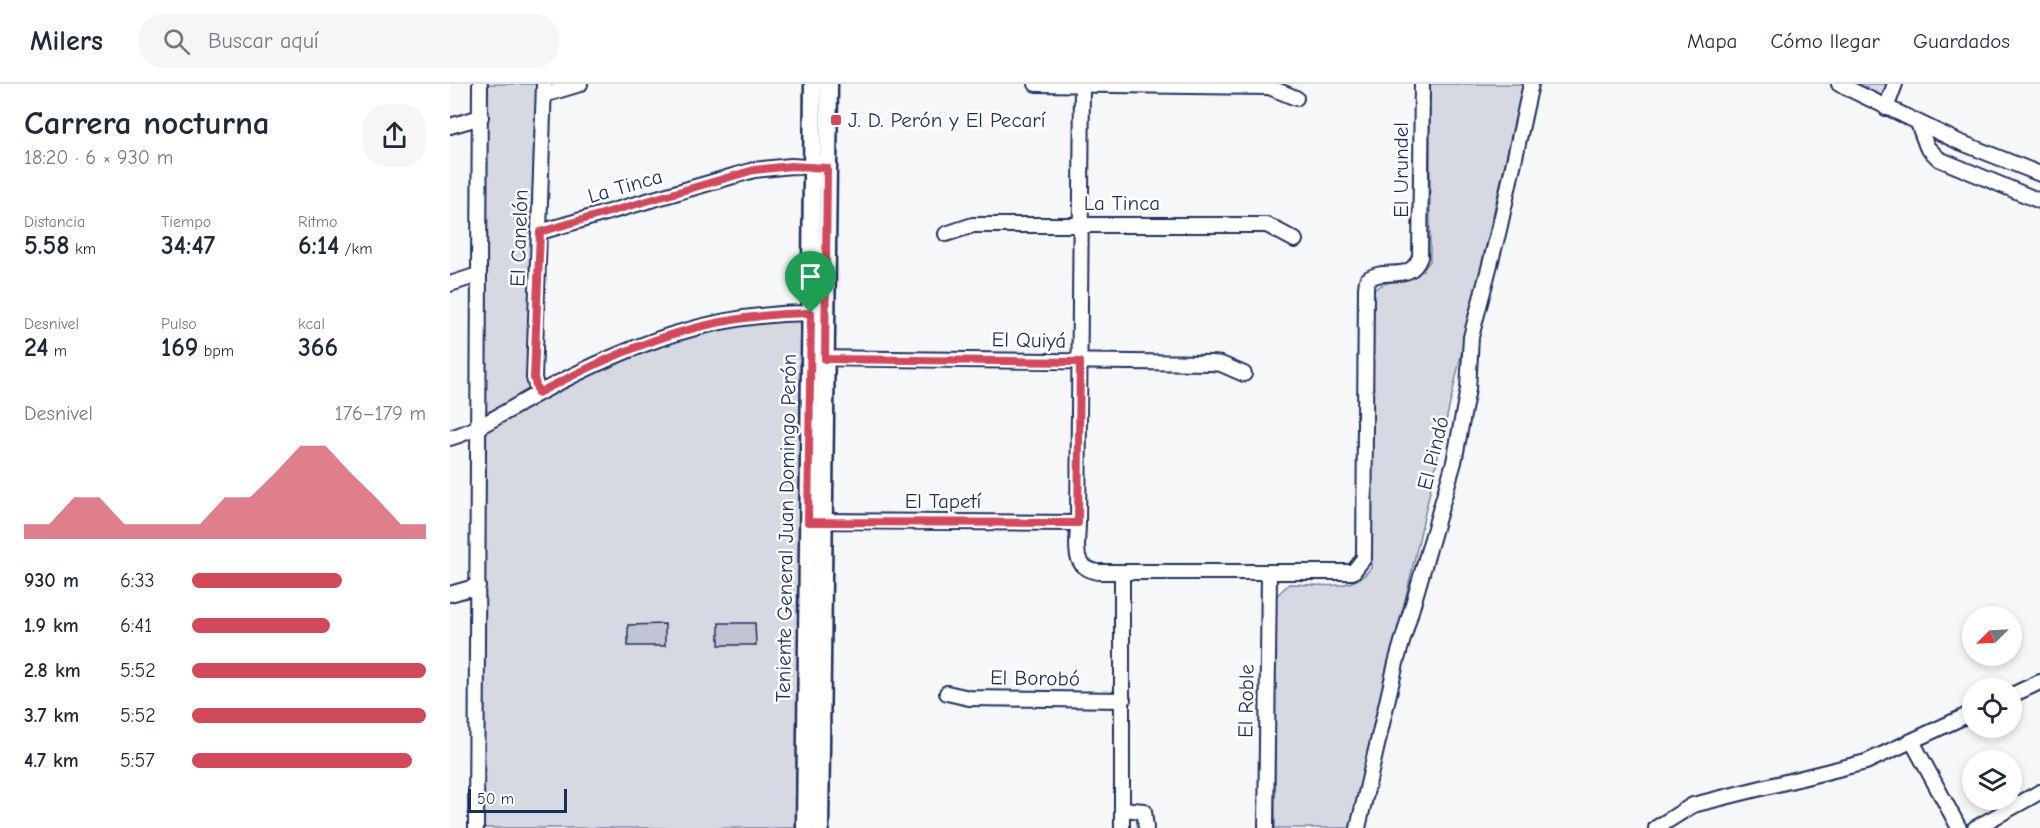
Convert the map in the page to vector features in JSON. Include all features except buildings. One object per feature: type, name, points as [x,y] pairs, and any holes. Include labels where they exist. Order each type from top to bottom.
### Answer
[{"type":"main road","name":"Teniente General Juan Domingo Perón","points":[[813,84],[820,168]]},
{"type":"main road","name":"Teniente General Juan Domingo Perón","points":[[805,828],[816,521],[820,168],[829,84]]},
{"type":"main road","name":"Teniente General Juan Domingo Perón","points":[[816,521],[820,828]]},
{"type":"street","points":[[476,828],[480,84]]},
{"type":"street","points":[[544,90],[580,84]]},
{"type":"street","points":[[1036,84],[1269,87],[1296,98]]},
{"type":"street","points":[[1082,84],[1078,557],[1086,570],[1122,573],[1269,574]]},
{"type":"street","name":"El Urundel","points":[[1269,574],[1347,573],[1359,567],[1364,558],[1366,288],[1367,280],[1376,275],[1402,274],[1411,270],[1417,265],[1420,256],[1422,84]]},
{"type":"street","name":"El Pindó","points":[[1358,828],[1396,663],[1454,462],[1468,389],[1470,337],[1499,230],[1531,84]]},
{"type":"street","points":[[1839,84],[1918,123],[2040,174]]},
{"type":"street","points":[[1886,108],[1895,84]]},
{"type":"street","name":"El Canelón","points":[[538,393],[534,378],[544,90]]},
{"type":"street","points":[[450,126],[480,117]]},
{"type":"street","points":[[1918,123],[1927,147],[1939,159],[2040,201]]},
{"type":"street","name":"La Tinca","points":[[540,232],[754,170],[791,166],[820,168]]},
{"type":"street","name":"La Tinca","points":[[946,234],[973,225],[1267,225],[1295,240]]},
{"type":"street","points":[[450,284],[478,275]]},
{"type":"street","points":[[450,438],[477,429],[538,393],[611,356],[660,336],[748,316],[818,313]]},
{"type":"street","name":"El Quiyá","points":[[818,358],[1212,363],[1221,364],[1244,375]]},
{"type":"street","name":"El Tapetí","points":[[816,521],[1078,523]]},
{"type":"street","points":[[1122,573],[1122,828]]},
{"type":"street","name":"El Roble","points":[[1266,828],[1269,574]]},
{"type":"street","points":[[450,594],[478,586]]},
{"type":"street","points":[[2022,690],[2040,682]]},
{"type":"street","name":"El Borobó","points":[[947,693],[969,698],[1123,700]]},
{"type":"street","points":[[1656,828],[1693,805],[1847,769],[1962,718]]},
{"type":"street","points":[[1912,741],[1959,828]]},
{"type":"street","points":[[1975,828],[2040,792]]},
{"type":"street","points":[[1122,809],[1144,811],[1146,828]]},
{"type":"shaded area","points":[[480,84],[544,84],[538,393],[477,429]]},
{"type":"shaded area","points":[[1430,84],[1523,84],[1353,828],[1275,828],[1275,597],[1289,584],[1323,586],[1345,584],[1355,581],[1371,568],[1374,290],[1389,282],[1415,275],[1430,261]]},
{"type":"shaded area","points":[[1853,84],[1888,84],[1883,95],[1875,95]]},
{"type":"shaded area","points":[[795,318],[801,322],[803,329],[802,828],[479,828],[485,432],[492,423],[572,379],[640,349],[706,331]]},
{"type":"place","name":"J. D. Perón y El Pecarí","points":[[836,120]]},
{"type":"route","points":[[791,166],[827,168],[825,359],[1080,362],[1078,523],[808,522],[811,313],[771,313],[748,316],[660,336],[611,356],[538,393],[534,378],[540,232],[754,170],[791,166]]}]
